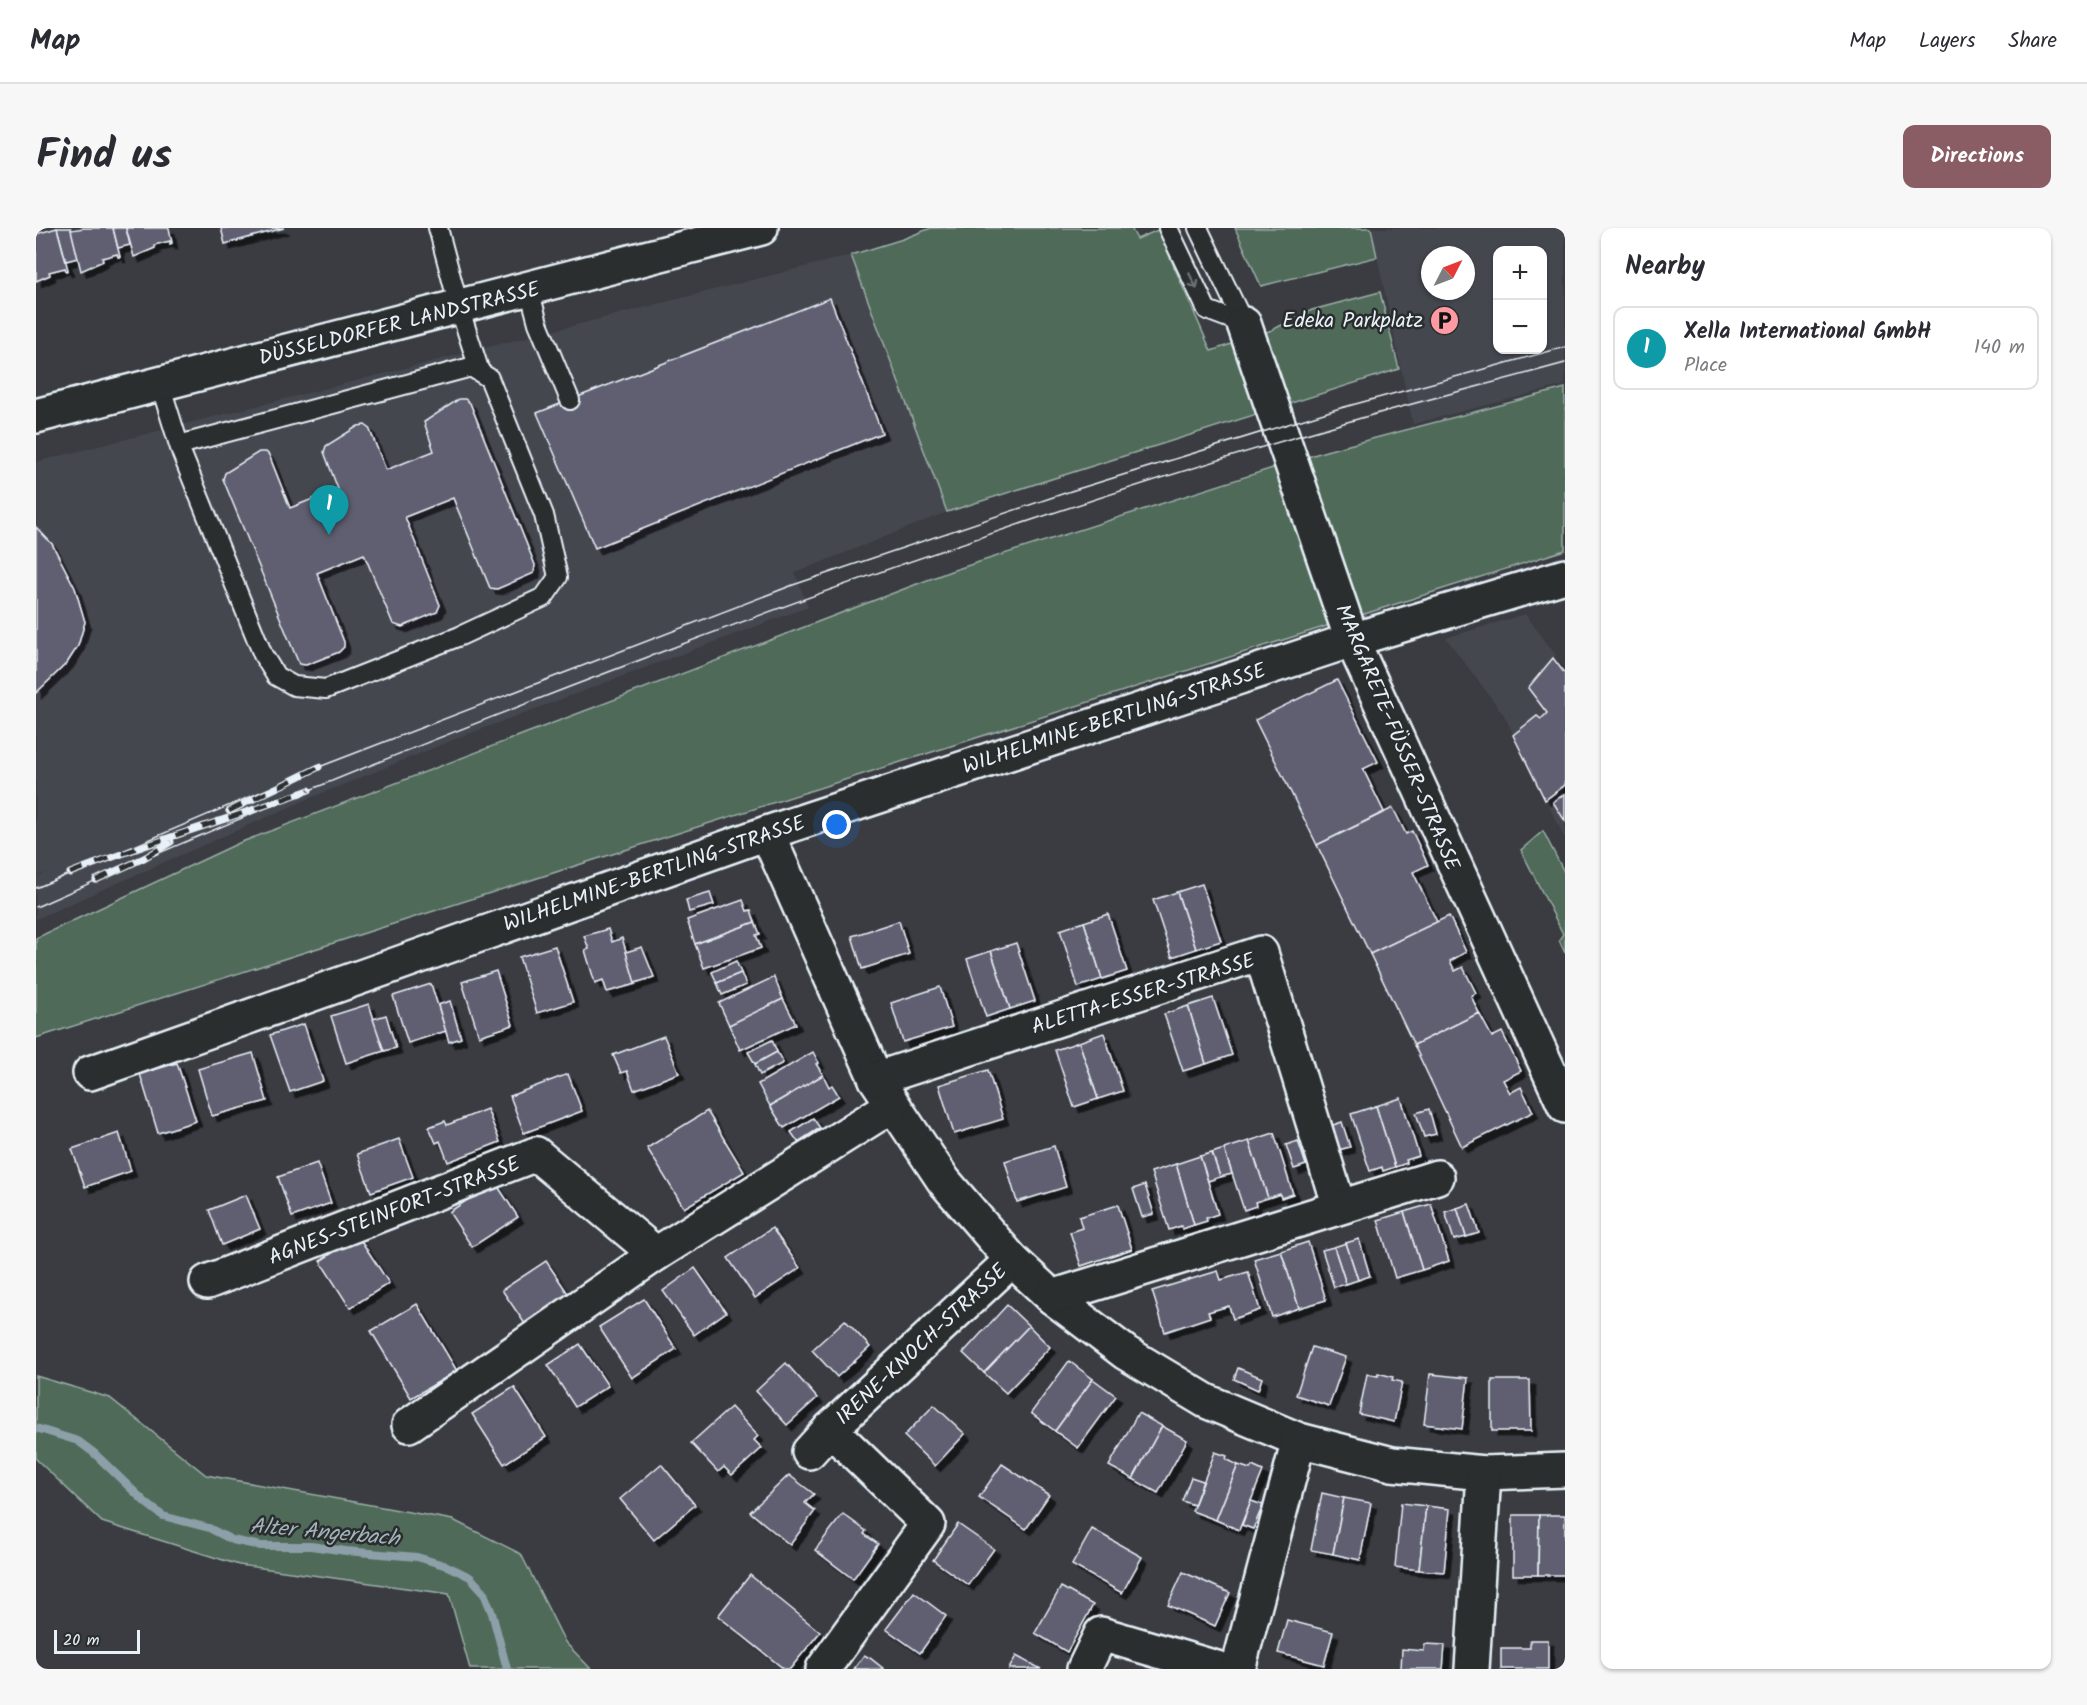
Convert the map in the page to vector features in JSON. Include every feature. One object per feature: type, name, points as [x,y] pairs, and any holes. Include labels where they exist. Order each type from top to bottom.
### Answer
[{"type":"street","name":"DÜSSELDORFER LANDSTRASSE","points":[[36,416],[761,228]]},
{"type":"street","name":"MARGARETE-FÜSSER-STRASSE","points":[[1244,324],[1352,640],[1565,1106]]},
{"type":"street","name":"WILHELMINE-BERTLING-STRASSE","points":[[90,1073],[767,832],[1352,640],[1565,576]]},
{"type":"street","points":[[767,832],[885,1092],[944,1181],[1012,1260],[1052,1297],[1126,1353],[1206,1401],[1299,1440],[1392,1464],[1484,1473],[1565,1470]]},
{"type":"street","name":"ALETTA-ESSER-STRASSE","points":[[885,1092],[1261,952],[1339,1207]]},
{"type":"street","points":[[409,1425],[885,1092]]},
{"type":"street","name":"AGNES-STEINFORT-STRASSE","points":[[207,1282],[536,1154],[656,1254]]},
{"type":"street","points":[[1052,1297],[1437,1177]]},
{"type":"street","name":"IRENE-KNOCH-STRASSE","points":[[823,1669],[928,1524],[820,1440],[1012,1260]]},
{"type":"street","points":[[1238,1669],[1299,1440]]},
{"type":"street","points":[[1472,1669],[1484,1473]]},
{"type":"street","points":[[1084,1669],[1101,1634],[1221,1669]]},
{"type":"lane","points":[[438,228],[459,307],[480,372]]},
{"type":"lane","points":[[1168,228],[1207,310],[1244,324]]},
{"type":"lane","points":[[1198,228],[1244,324]]},
{"type":"lane","points":[[529,289],[538,323],[570,400]]},
{"type":"lane","points":[[160,384],[179,445],[267,662],[276,676],[294,687],[326,689],[460,636],[544,597],[558,578],[544,515],[489,378],[471,367],[179,445]]},
{"type":"shaded area","name":"Edeka Parkplatz","points":[[1371,228],[1565,228],[1565,385],[1413,424]]},
{"type":"shaded area","points":[[851,255],[947,512],[795,573],[808,607],[463,736],[308,799],[36,919],[36,877],[50,871],[36,876],[36,462]]},
{"type":"shaded area","points":[[1525,614],[1556,655],[1553,658],[1565,674],[1565,839],[1504,715],[1446,638]]},
{"type":"green space","points":[[931,228],[1131,228],[1137,239],[1158,230],[1211,351],[1272,330],[1312,310],[1380,292],[1399,369],[947,512],[851,255]]},
{"type":"green space","points":[[1235,228],[1371,228],[1377,257],[1261,286]]},
{"type":"green space","points":[[1565,388],[1565,550],[36,1038],[36,938],[239,843],[951,571],[1326,451]]},
{"type":"green space","points":[[1543,831],[1565,874],[1565,953],[1559,940],[1563,934],[1521,850]]},
{"type":"green space","points":[[36,1376],[110,1398],[206,1475],[453,1520],[521,1554],[565,1642],[591,1669],[470,1669],[449,1594],[239,1565],[102,1522],[36,1459]]},
{"type":"building","points":[[57,228],[71,228],[78,258],[66,261]]},
{"type":"building","points":[[57,228],[68,270],[66,271],[65,268],[49,272],[50,275],[36,281],[36,234]]},
{"type":"building","points":[[113,228],[120,257],[117,254],[102,258],[103,261],[81,271],[71,230]]},
{"type":"building","points":[[113,228],[126,228],[130,245],[118,248]]},
{"type":"building","points":[[126,228],[169,228],[172,243],[170,244],[170,241],[154,245],[155,248],[134,257]]},
{"type":"building","points":[[221,228],[284,228],[225,244]]},
{"type":"building","points":[[830,298],[882,433],[595,548],[537,413]]},
{"type":"building","points":[[459,399],[465,399],[470,403],[535,565],[534,573],[497,589],[490,588],[453,498],[405,517],[440,605],[437,612],[402,627],[393,624],[364,554],[317,573],[344,647],[339,652],[306,665],[299,664],[223,479],[225,473],[259,452],[266,452],[290,508],[338,489],[324,452],[326,446],[358,426],[365,425],[369,428],[386,470],[434,451],[424,422]]},
{"type":"building","points":[[36,527],[52,544],[75,588],[85,622],[78,646],[67,663],[36,693]]},
{"type":"building","points":[[1553,658],[1565,674],[1565,785],[1545,800],[1513,735],[1537,716],[1541,719],[1547,713],[1528,688]]},
{"type":"building","points":[[1337,680],[1378,762],[1363,769],[1384,812],[1317,845],[1255,720]]},
{"type":"building","points":[[1565,794],[1565,821],[1553,802]]},
{"type":"building","points":[[1393,808],[1406,834],[1412,831],[1428,865],[1413,872],[1437,922],[1370,954],[1317,845]]},
{"type":"building","points":[[1202,884],[1221,941],[1196,949],[1177,892]]},
{"type":"building","points":[[1177,892],[1196,949],[1172,957],[1153,900]]},
{"type":"building","points":[[710,893],[714,905],[689,912],[686,900]]},
{"type":"building","points":[[743,900],[747,911],[751,910],[755,922],[695,944],[687,920]]},
{"type":"building","points":[[1108,914],[1127,971],[1102,979],[1084,922]]},
{"type":"building","points":[[1449,916],[1466,952],[1450,961],[1455,971],[1463,967],[1476,993],[1471,996],[1479,1013],[1414,1045],[1370,954]]},
{"type":"building","points":[[899,921],[909,954],[862,969],[852,936]]},
{"type":"building","points":[[755,922],[760,934],[756,935],[761,948],[704,968],[695,944]]},
{"type":"building","points":[[1084,922],[1102,979],[1078,987],[1060,930]]},
{"type":"building","points":[[608,929],[612,942],[622,938],[636,984],[607,992],[603,980],[595,983],[585,950],[589,949],[584,936]]},
{"type":"building","points":[[1016,943],[1035,1001],[1010,1009],[991,951]]},
{"type":"building","points":[[555,946],[573,1002],[537,1013],[519,957]]},
{"type":"building","points":[[642,947],[654,977],[635,983],[626,952]]},
{"type":"building","points":[[991,951],[1010,1009],[986,1017],[967,959]]},
{"type":"building","points":[[736,961],[741,973],[717,983],[712,972]]},
{"type":"building","points":[[496,971],[513,1025],[479,1036],[462,982]]},
{"type":"building","points":[[741,973],[746,985],[722,995],[717,983]]},
{"type":"building","points":[[774,977],[783,999],[729,1025],[719,1003]]},
{"type":"building","points":[[431,984],[446,1031],[408,1043],[393,996]]},
{"type":"building","points":[[940,987],[952,1027],[903,1042],[891,1003]]},
{"type":"building","points":[[1213,998],[1232,1055],[1206,1064],[1188,1006]]},
{"type":"building","points":[[783,999],[796,1024],[740,1050],[729,1025]]},
{"type":"building","points":[[450,1001],[461,1038],[449,1042],[438,1005]]},
{"type":"building","points":[[369,1004],[384,1051],[346,1063],[331,1016]]},
{"type":"building","points":[[1188,1006],[1206,1064],[1183,1071],[1164,1014]]},
{"type":"building","points":[[1479,1013],[1492,1037],[1502,1032],[1521,1071],[1503,1080],[1510,1093],[1521,1087],[1533,1112],[1462,1147],[1414,1045]]},
{"type":"building","points":[[386,1015],[396,1048],[384,1051],[373,1019]]},
{"type":"building","points":[[304,1024],[323,1081],[290,1092],[270,1035]]},
{"type":"building","points":[[1104,1033],[1123,1091],[1098,1099],[1079,1042]]},
{"type":"building","points":[[664,1036],[679,1073],[634,1090],[627,1071],[621,1073],[613,1055]]},
{"type":"building","points":[[772,1040],[777,1052],[755,1064],[748,1052]]},
{"type":"building","points":[[1079,1042],[1098,1099],[1074,1107],[1055,1050]]},
{"type":"building","points":[[777,1052],[783,1063],[760,1075],[755,1064]]},
{"type":"building","points":[[813,1052],[819,1063],[816,1064],[823,1075],[770,1106],[758,1084]]},
{"type":"building","points":[[253,1053],[267,1101],[212,1116],[198,1069]]},
{"type":"building","points":[[177,1063],[196,1121],[158,1133],[140,1074]]},
{"type":"building","points":[[988,1070],[1003,1119],[954,1134],[939,1085]]},
{"type":"building","points":[[568,1074],[582,1111],[524,1133],[510,1096]]},
{"type":"building","points":[[823,1075],[829,1087],[832,1085],[839,1096],[784,1128],[770,1106]]},
{"type":"building","points":[[1401,1098],[1419,1156],[1395,1167],[1376,1106]]},
{"type":"building","points":[[1376,1106],[1395,1167],[1383,1171],[1382,1167],[1370,1171],[1351,1114]]},
{"type":"building","points":[[487,1109],[500,1142],[448,1162],[440,1141],[436,1143],[429,1127],[445,1121],[447,1125]]},
{"type":"building","points":[[1429,1109],[1436,1134],[1424,1137],[1416,1113]]},
{"type":"building","points":[[707,1111],[744,1172],[684,1208],[647,1148]]},
{"type":"building","points":[[813,1118],[820,1128],[798,1142],[791,1132]]},
{"type":"building","points":[[1342,1122],[1350,1147],[1338,1150],[1330,1126]]},
{"type":"building","points":[[119,1133],[131,1171],[85,1187],[72,1149]]},
{"type":"building","points":[[1274,1133],[1293,1194],[1281,1198],[1280,1194],[1268,1198],[1249,1141]]},
{"type":"building","points":[[399,1139],[413,1177],[371,1192],[357,1154]]},
{"type":"building","points":[[1249,1141],[1268,1198],[1255,1202],[1256,1206],[1244,1210],[1224,1149]]},
{"type":"building","points":[[1298,1141],[1306,1165],[1294,1169],[1286,1145]]},
{"type":"building","points":[[1054,1146],[1066,1187],[1017,1202],[1005,1161]]},
{"type":"building","points":[[1224,1149],[1232,1174],[1220,1177],[1212,1153]]},
{"type":"building","points":[[1212,1153],[1220,1177],[1208,1181],[1200,1156]]},
{"type":"building","points":[[1200,1156],[1218,1214],[1194,1225],[1176,1164]]},
{"type":"building","points":[[317,1163],[331,1203],[292,1217],[278,1177]]},
{"type":"building","points":[[1176,1164],[1194,1225],[1169,1230],[1151,1172]]},
{"type":"building","points":[[495,1182],[518,1217],[472,1247],[449,1212]]},
{"type":"building","points":[[1145,1185],[1154,1214],[1142,1217],[1133,1189]]},
{"type":"building","points":[[246,1195],[260,1229],[222,1245],[209,1210]]},
{"type":"building","points":[[1431,1204],[1449,1261],[1422,1270],[1404,1212]]},
{"type":"building","points":[[1469,1204],[1479,1233],[1466,1237],[1457,1208]]},
{"type":"building","points":[[1118,1205],[1132,1249],[1081,1266],[1070,1232],[1082,1228],[1079,1217]]},
{"type":"building","points":[[1457,1208],[1466,1237],[1454,1240],[1445,1212]]},
{"type":"building","points":[[1404,1212],[1422,1270],[1395,1278],[1378,1220]]},
{"type":"building","points":[[772,1228],[800,1268],[755,1298],[728,1258]]},
{"type":"building","points":[[358,1236],[389,1283],[350,1308],[320,1261]]},
{"type":"building","points":[[1359,1239],[1370,1276],[1358,1280],[1346,1243]]},
{"type":"building","points":[[1308,1242],[1326,1300],[1299,1308],[1281,1251]]},
{"type":"building","points":[[1346,1243],[1358,1280],[1346,1284],[1334,1247]]},
{"type":"building","points":[[1334,1247],[1346,1284],[1334,1287],[1322,1250]]},
{"type":"building","points":[[1281,1251],[1299,1308],[1272,1317],[1254,1259]]},
{"type":"building","points":[[546,1261],[571,1298],[527,1327],[502,1290]]},
{"type":"building","points":[[695,1268],[726,1312],[694,1335],[663,1291]]},
{"type":"building","points":[[1218,1271],[1221,1280],[1248,1272],[1260,1310],[1233,1319],[1229,1306],[1208,1312],[1210,1317],[1165,1332],[1152,1291]]},
{"type":"building","points":[[644,1299],[676,1349],[632,1378],[599,1327]]},
{"type":"building","points":[[417,1304],[457,1371],[411,1398],[371,1331]]},
{"type":"building","points":[[1007,1305],[1029,1326],[984,1373],[963,1353]]},
{"type":"building","points":[[845,1320],[870,1347],[837,1377],[812,1350]]},
{"type":"building","points":[[1029,1326],[1050,1347],[1006,1393],[984,1373]]},
{"type":"building","points":[[580,1344],[608,1386],[575,1407],[548,1365]]},
{"type":"building","points":[[1312,1347],[1346,1357],[1329,1406],[1296,1395]]},
{"type":"building","points":[[1069,1361],[1093,1379],[1055,1431],[1031,1413]]},
{"type":"building","points":[[786,1363],[817,1398],[787,1425],[756,1391]]},
{"type":"building","points":[[1238,1368],[1262,1378],[1258,1390],[1234,1379]]},
{"type":"building","points":[[1378,1373],[1402,1382],[1394,1422],[1359,1414],[1367,1374],[1378,1376]]},
{"type":"building","points":[[1430,1374],[1468,1378],[1462,1429],[1424,1424]]},
{"type":"building","points":[[1093,1379],[1116,1396],[1078,1448],[1055,1431]]},
{"type":"building","points":[[1492,1380],[1530,1380],[1531,1431],[1492,1431]]},
{"type":"building","points":[[514,1387],[546,1437],[504,1464],[472,1414]]},
{"type":"building","points":[[934,1405],[965,1434],[935,1466],[904,1436]]},
{"type":"building","points":[[731,1407],[758,1436],[754,1440],[762,1448],[732,1475],[724,1467],[718,1472],[691,1443]]},
{"type":"building","points":[[1138,1413],[1162,1426],[1133,1479],[1109,1466]]},
{"type":"building","points":[[1162,1426],[1187,1440],[1158,1493],[1133,1479]]},
{"type":"building","points":[[1215,1452],[1227,1456],[1226,1459],[1238,1465],[1216,1520],[1192,1511]]},
{"type":"building","points":[[661,1464],[695,1505],[654,1540],[620,1499]]},
{"type":"building","points":[[1002,1464],[1049,1495],[1026,1529],[979,1497]]},
{"type":"building","points":[[1238,1465],[1250,1469],[1252,1466],[1263,1471],[1239,1530],[1216,1520]]},
{"type":"building","points":[[789,1475],[814,1494],[805,1503],[815,1511],[790,1545],[750,1512]]},
{"type":"building","points":[[1191,1477],[1203,1481],[1194,1505],[1182,1501]]},
{"type":"building","points":[[1322,1493],[1344,1498],[1333,1554],[1311,1550]]},
{"type":"building","points":[[1344,1498],[1371,1503],[1360,1560],[1333,1554]]},
{"type":"building","points":[[1251,1501],[1263,1505],[1253,1529],[1242,1525]]},
{"type":"building","points":[[1401,1503],[1426,1506],[1419,1570],[1395,1567]]},
{"type":"building","points":[[1426,1506],[1450,1509],[1444,1572],[1419,1570]]},
{"type":"building","points":[[843,1514],[866,1531],[864,1534],[878,1544],[853,1579],[815,1550]]},
{"type":"building","points":[[1513,1515],[1539,1515],[1538,1575],[1513,1575]]},
{"type":"building","points":[[1539,1515],[1565,1515],[1565,1575],[1538,1575]]},
{"type":"building","points":[[958,1524],[994,1549],[968,1585],[933,1560]]},
{"type":"building","points":[[1092,1529],[1142,1557],[1122,1593],[1072,1565]]},
{"type":"building","points":[[1183,1572],[1230,1593],[1215,1626],[1168,1605]]},
{"type":"building","points":[[750,1575],[820,1632],[790,1669],[784,1669],[718,1616]]},
{"type":"building","points":[[1061,1587],[1093,1605],[1067,1652],[1035,1633]]},
{"type":"building","points":[[914,1592],[946,1616],[920,1653],[886,1629]]},
{"type":"building","points":[[1287,1620],[1333,1632],[1324,1665],[1278,1653]]},
{"type":"building","points":[[1530,1640],[1548,1640],[1548,1669],[1501,1669],[1501,1648],[1530,1648]]},
{"type":"building","points":[[1425,1644],[1445,1645],[1443,1669],[1401,1669],[1402,1649],[1424,1651]]},
{"type":"building","points":[[864,1655],[870,1658],[884,1669],[854,1669]]},
{"type":"building","points":[[1016,1656],[1041,1669],[1009,1669]]},
{"type":"waterway","name":"Alter Angerbach","points":[[36,1428],[78,1441],[163,1516],[209,1528],[232,1540],[261,1546],[311,1546],[417,1557],[447,1566],[470,1577],[483,1591],[492,1613],[507,1669]]},
{"type":"tram line","points":[[36,888],[319,767],[793,585],[1071,491],[1337,409],[1565,347]]},
{"type":"tram line","points":[[36,907],[261,810],[412,749],[812,596],[986,535],[1161,478],[1365,417],[1565,363]]},
{"type":"railway","points":[[229,811],[319,767]]},
{"type":"railway","points":[[70,873],[309,790]]},
{"type":"railway","points":[[96,880],[144,858],[171,842]]},
{"type":"place","name":"Edeka Parkplatz","points":[[1444,320]]},
{"type":"place","name":"Xella International GmbH","points":[[329,535]]}]
